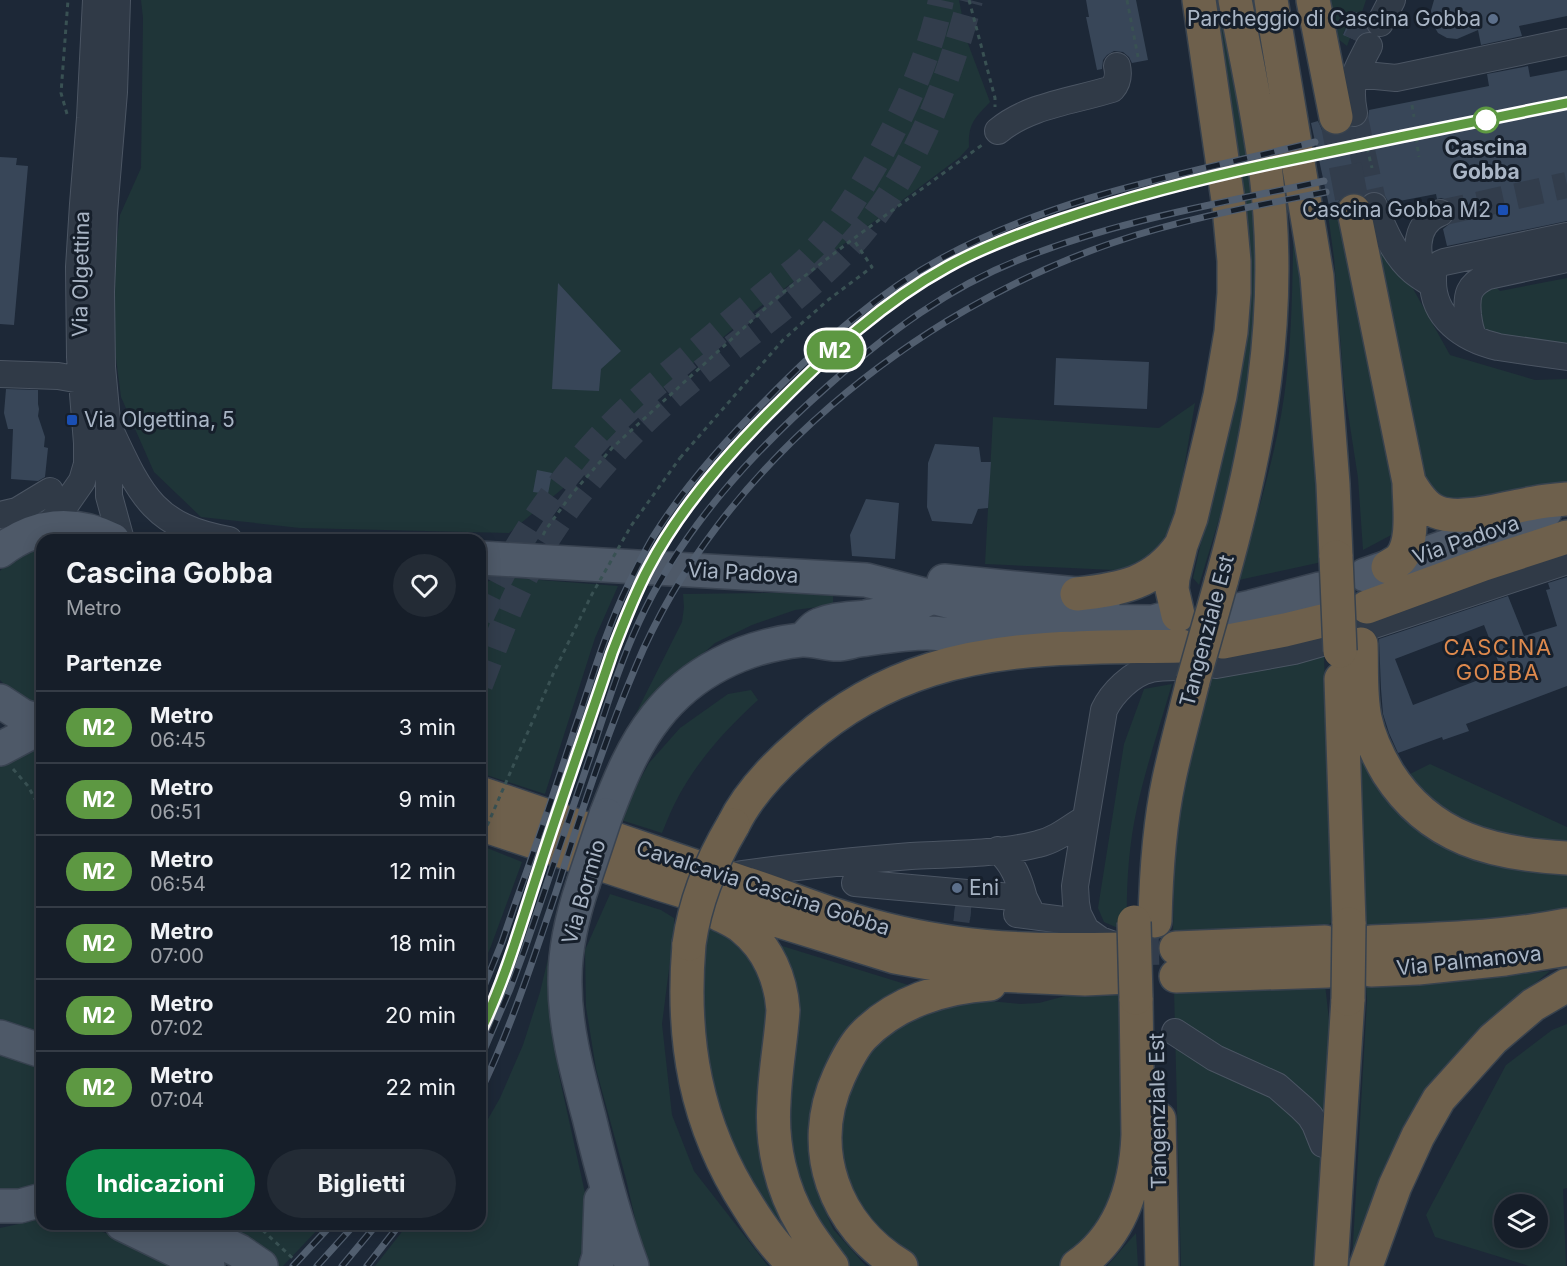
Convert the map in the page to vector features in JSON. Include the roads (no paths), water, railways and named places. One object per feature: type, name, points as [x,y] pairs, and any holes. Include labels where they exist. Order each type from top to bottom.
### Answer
[{"type":"highway","points":[[1193,647],[1172,589],[1173,578],[1181,545],[1191,518],[1221,387],[1231,332],[1234,293],[1230,207],[1199,0]]},
{"type":"highway","name":"Tangenziale Est","points":[[1162,1266],[1148,961],[1159,845],[1193,647],[1227,596],[1263,392],[1271,317],[1272,259],[1266,174],[1255,102],[1234,0]]},
{"type":"highway","points":[[1270,0],[1317,276],[1333,484],[1361,563],[1347,632],[1348,999],[1331,1266]]},
{"type":"highway","points":[[1312,0],[1345,115]]},
{"type":"highway","points":[[1361,563],[1399,560],[1406,550],[1410,525],[1409,482],[1364,208]]},
{"type":"highway","points":[[1409,482],[1425,505],[1447,515],[1473,514],[1567,499]]},
{"type":"highway","points":[[796,1266],[758,1221],[738,1191],[716,1147],[701,1107],[688,1040],[686,1005],[689,944],[693,917],[704,882],[732,825],[747,802],[761,783],[791,752],[820,727],[873,694],[928,670],[971,658],[1020,651],[1085,647],[1193,647],[1276,633],[1347,632],[1484,564],[1567,537]]},
{"type":"highway","points":[[1077,594],[1108,591],[1148,577],[1167,563],[1181,545]]},
{"type":"highway","points":[[1347,632],[1369,734],[1383,764],[1407,799],[1434,821],[1461,838],[1504,851],[1567,858]]},
{"type":"highway","name":"Cavalcavia Cascina Gobba","points":[[486,795],[837,916],[902,933],[957,943],[1148,961]]},
{"type":"highway","name":"Cavalcavia Cascina Gobba","points":[[486,826],[660,884],[894,957],[997,975],[1085,979],[1148,961]]},
{"type":"highway","points":[[660,884],[737,923],[769,959],[779,984],[783,1010],[773,1124],[778,1159],[784,1182],[802,1223],[832,1266]]},
{"type":"highway","name":"Via Palmanova","points":[[1148,961],[1349,950],[1548,929],[1567,925]]},
{"type":"highway","name":"Via Palmanova","points":[[1349,950],[1418,968],[1505,959],[1567,949]]},
{"type":"highway","points":[[1077,1266],[1099,1248],[1115,1227],[1126,1204],[1132,1182],[1137,1157],[1148,961]]},
{"type":"highway","points":[[901,1266],[874,1247],[851,1221],[840,1202],[829,1174],[825,1136],[828,1104],[854,1048],[866,1034],[894,1012],[910,1003],[945,990],[979,984],[1085,979]]},
{"type":"highway","points":[[1366,1266],[1395,1186],[1418,1136],[1439,1099],[1493,1039],[1533,1005],[1567,985]]},
{"type":"main road","name":"Via Padova","points":[[1361,563],[1480,534],[1567,506]]},
{"type":"main road","points":[[12,526],[76,528],[100,534]]},
{"type":"main road","name":"Via Padova","points":[[486,558],[873,582],[907,578],[952,595]]},
{"type":"main road","points":[[1227,596],[1251,608],[1320,589]]},
{"type":"main road","points":[[952,595],[1077,594],[1193,647]]},
{"type":"main road","points":[[952,595],[1053,621],[1154,622],[1193,647]]},
{"type":"main road","points":[[929,633],[954,619],[952,595]]},
{"type":"main road","name":"Via Bormio","points":[[801,640],[808,636],[813,628],[832,621],[883,614],[952,595]]},
{"type":"main road","name":"Via Bormio","points":[[626,1258],[575,1058],[565,990],[567,945],[575,907],[606,815],[626,767],[642,737],[657,716],[684,688],[697,678],[748,651],[801,640],[838,644],[929,633],[948,635],[1015,629],[1053,621]]},
{"type":"main road","points":[[0,701],[23,716],[36,720]]},
{"type":"main road","points":[[5,757],[36,731]]},
{"type":"main road","points":[[596,1266],[600,1256],[601,1162]]},
{"type":"main road","points":[[134,1230],[208,1266]]},
{"type":"main road","points":[[196,1230],[239,1251],[261,1266]]},
{"type":"street","name":"Via Olgettina","points":[[12,526],[47,526],[59,514],[82,481],[86,470],[88,456],[81,380],[79,258],[96,0]]},
{"type":"street","name":"Via Olgettina","points":[[117,0],[114,92],[101,271],[101,341],[108,424],[109,496],[119,534]]},
{"type":"street","points":[[1375,14],[1392,0]]},
{"type":"street","points":[[1354,74],[1396,78],[1567,42]]},
{"type":"street","points":[[1345,115],[1363,43]]},
{"type":"street","points":[[998,131],[1009,121],[1034,111],[1112,89],[1127,64]]},
{"type":"street","points":[[1364,208],[1389,238],[1404,262],[1432,284]]},
{"type":"street","points":[[1432,284],[1420,264],[1419,242],[1422,230],[1428,221],[1440,213]]},
{"type":"street","points":[[1567,236],[1444,262],[1435,266],[1432,284],[1441,314],[1452,326],[1474,338],[1488,345],[1567,357]]},
{"type":"street","points":[[1474,338],[1469,324],[1467,300],[1468,293],[1474,285],[1480,280],[1499,273],[1567,259]]},
{"type":"street","points":[[0,374],[58,376],[81,380]]},
{"type":"street","points":[[108,424],[135,481],[153,506],[190,530],[201,534]]},
{"type":"street","points":[[12,526],[50,491]]},
{"type":"street","points":[[1347,632],[1567,561]]},
{"type":"street","points":[[1086,930],[1078,914],[1076,886],[1104,710],[1122,686],[1142,672],[1193,647]]},
{"type":"street","points":[[726,877],[838,861],[998,850],[1039,844],[1057,837],[1086,818]]},
{"type":"street","points":[[998,850],[1010,862],[1028,907]]},
{"type":"street","points":[[838,861],[863,893],[877,899],[963,909],[1028,907]]},
{"type":"street","points":[[855,883],[1028,907],[1086,930],[1148,961]]},
{"type":"street","points":[[1175,1032],[1225,1063],[1276,1086],[1310,1116],[1316,1124],[1323,1144]]},
{"type":"tunnel","points":[[486,606],[505,569],[534,522],[566,476],[603,434],[643,395],[805,261],[839,222],[896,125],[930,43],[941,0]]},
{"type":"tunnel","points":[[486,670],[528,571],[562,517],[603,465],[627,438],[667,401],[814,282],[872,220],[892,192],[925,130],[950,66],[970,0]]},
{"type":"tunnel","points":[[1356,41],[1368,18]]},
{"type":"tunnel","points":[[1354,113],[1374,206]]},
{"type":"tunnel","points":[[1336,117],[1354,211]]},
{"type":"tunnel","points":[[1440,213],[1567,185]]},
{"type":"tunnel","points":[[955,908],[971,910]]},
{"type":"tunnel","points":[[1126,949],[1176,948]]},
{"type":"railway","points":[[486,981],[545,819],[605,639],[628,585],[653,537],[678,500],[721,447],[752,415],[850,321],[919,271],[944,257],[1033,217],[1079,202],[1173,176],[1315,142]]},
{"type":"railway","points":[[486,1019],[519,933],[607,666],[637,592],[669,534],[688,507],[751,431],[824,360],[876,314],[913,287],[967,256],[1024,232],[1129,197],[1318,153]]},
{"type":"railway","points":[[486,1045],[524,951],[613,689],[639,622],[656,588],[698,523],[774,436],[830,384],[897,329],[944,297],[994,270],[1095,233],[1209,205],[1324,181]]},
{"type":"railway","points":[[486,1079],[521,994],[593,778],[636,666],[672,594],[717,526],[770,464],[830,406],[896,355],[966,310],[1038,273],[1112,243],[1165,227],[1326,192]]},
{"type":"railway","points":[[293,1266],[326,1230]]},
{"type":"railway","points":[[317,1266],[350,1230]]},
{"type":"railway","points":[[342,1266],[372,1230]]},
{"type":"railway","points":[[367,1266],[395,1230]]},
{"type":"metro line","name":"M2","points":[[486,1021],[501,985],[612,653],[638,588],[650,565],[681,516],[722,463],[773,409],[855,332],[915,285],[947,266],[985,247],[1112,202],[1257,166],[1567,103]]},
{"type":"place","name":"Parcheggio di Cascina Gobba","points":[[1493,19]]},
{"type":"place","name":"Cascina Gobba","points":[[1486,120]]},
{"type":"place","name":"Cascina Gobba M2","points":[[1503,210]]},
{"type":"place","name":"Via Olgettina, 5","points":[[72,420]]},
{"type":"place","name":"Eni","points":[[957,888]]},
{"type":"district","name":"CASCINA GOBBA","points":[[1498,660]]}]
